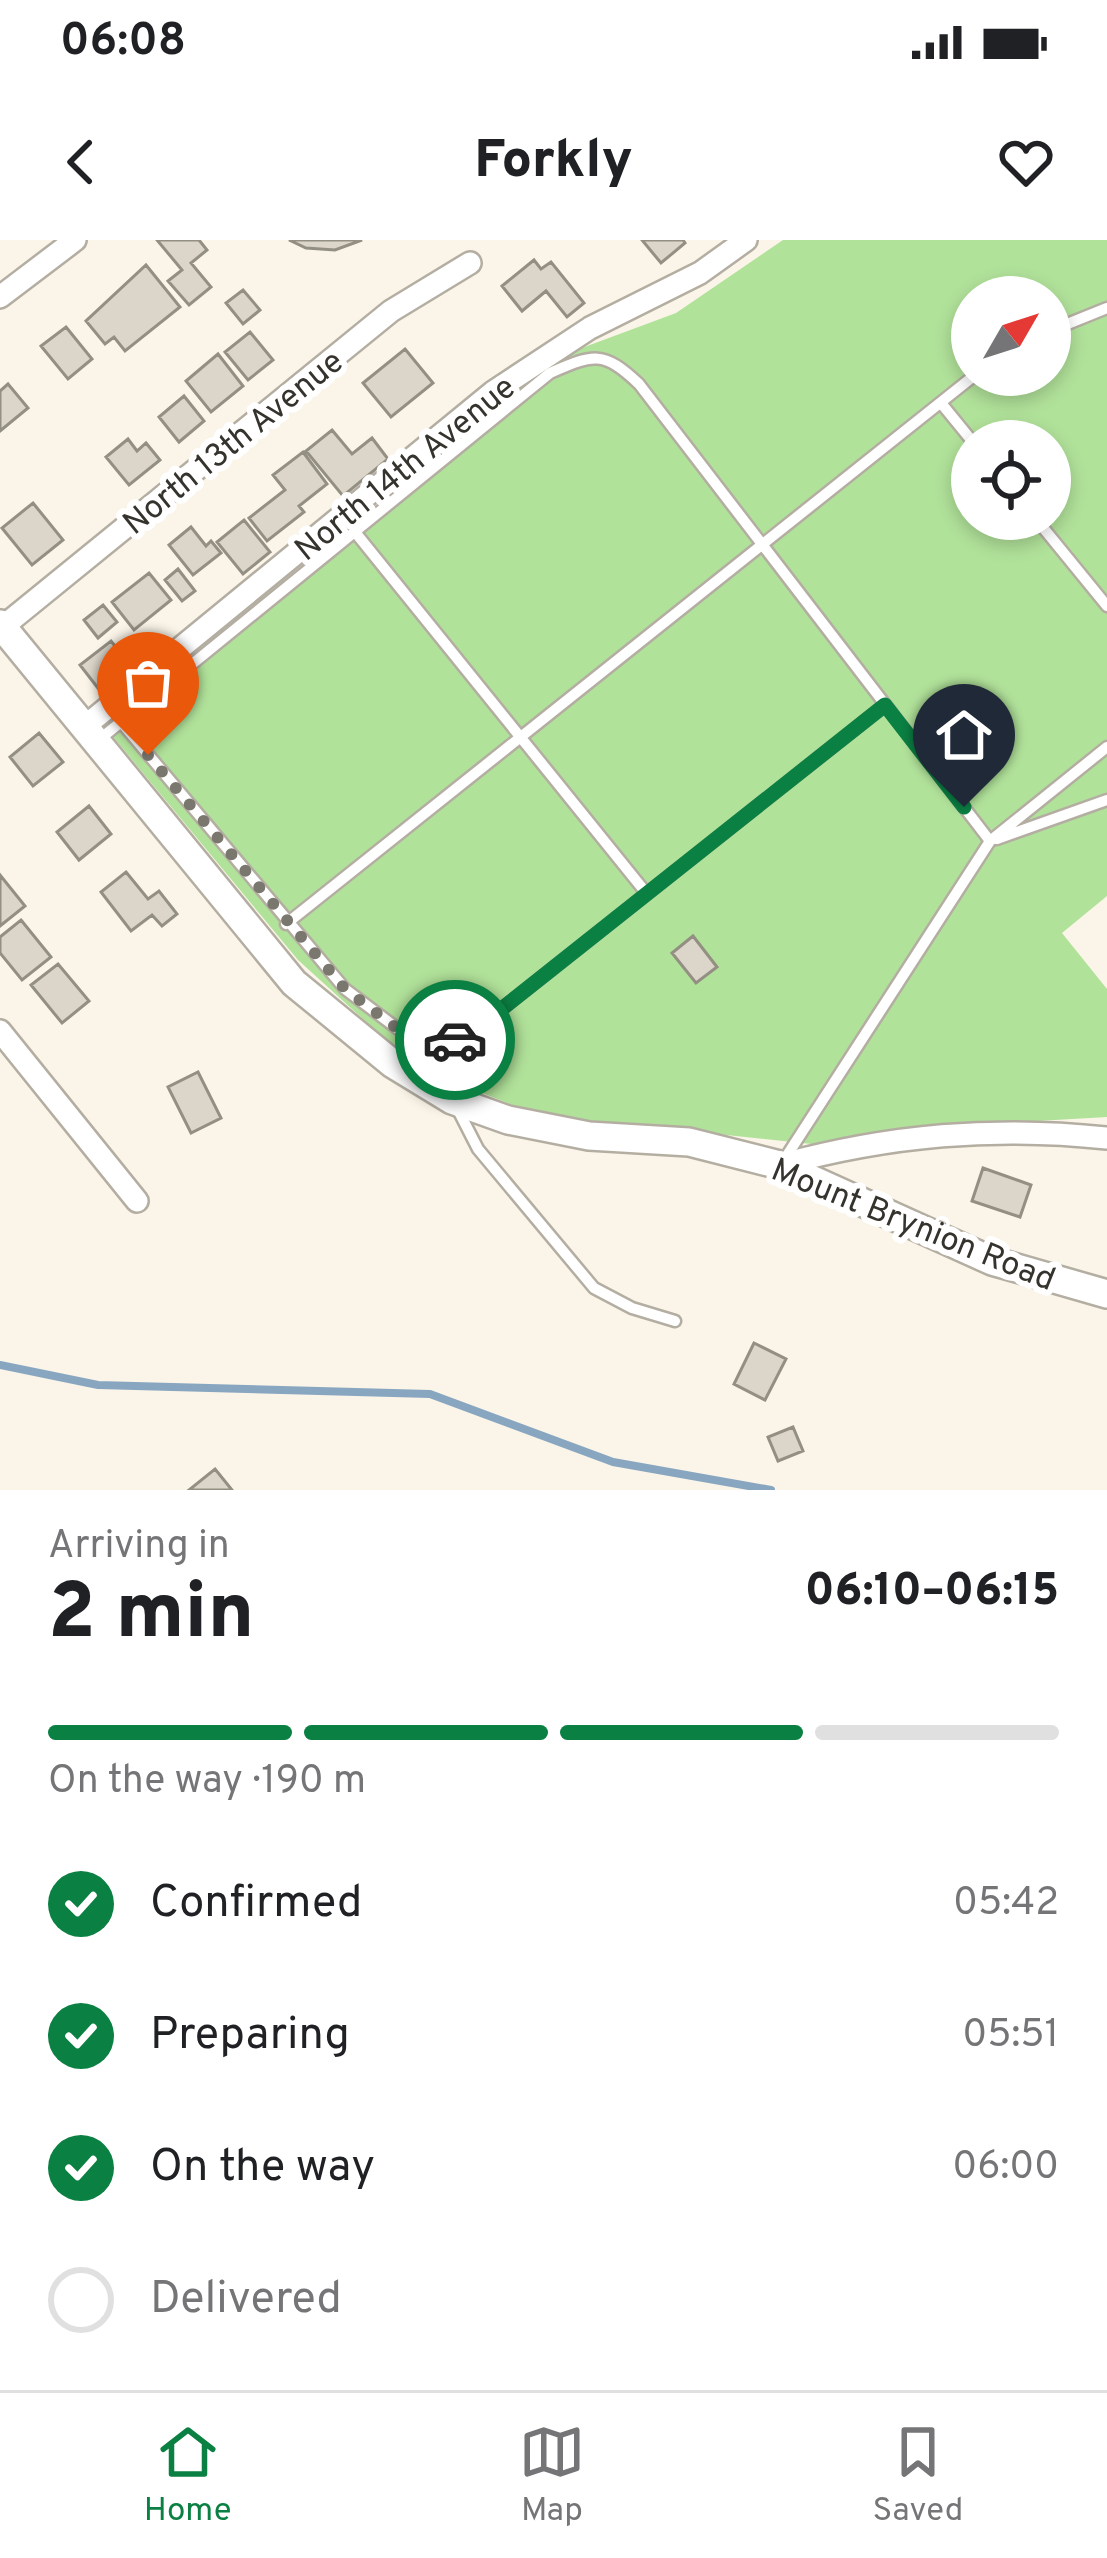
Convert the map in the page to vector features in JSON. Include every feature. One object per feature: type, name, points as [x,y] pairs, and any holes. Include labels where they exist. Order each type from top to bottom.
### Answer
[{"type":"street","points":[[0,297],[75,240]]},
{"type":"street","name":"North 14th Avenue","points":[[91,734],[493,392],[590,328],[700,273],[746,240]]},
{"type":"street","name":"North 13th Avenue","points":[[1,627],[392,311],[470,263]]},
{"type":"street","name":"Mount Brynion Road","points":[[1,627],[293,983],[393,1064],[452,1100],[508,1120],[589,1136],[688,1142],[780,1165],[992,1261],[1107,1294]]},
{"type":"street","points":[[0,1031],[137,1201]]},
{"type":"street","points":[[780,1165],[847,1147],[970,1130],[1107,1138]]},
{"type":"lane","points":[[1071,323],[1107,308]]},
{"type":"lane","points":[[91,734],[121,722],[550,373],[589,356],[614,361],[639,384],[989,841]]},
{"type":"lane","points":[[286,924],[951,394]]},
{"type":"lane","points":[[940,403],[954,420]]},
{"type":"lane","points":[[355,532],[647,894]]},
{"type":"lane","points":[[1053,540],[1107,606]]},
{"type":"lane","points":[[121,722],[345,989],[398,1029],[443,1047],[475,1030],[885,705]]},
{"type":"lane","points":[[780,1165],[989,841],[1107,747]]},
{"type":"lane","points":[[989,841],[1107,800]]},
{"type":"lane","points":[[452,1100],[478,1149],[594,1288],[632,1308],[675,1321]]},
{"type":"green space","points":[[783,240],[1107,240],[1107,896],[1062,933],[1107,989],[1107,1117],[950,1126],[821,1145],[538,1115],[477,1091],[396,1049],[298,960],[104,726],[571,352],[676,313]]},
{"type":"building","points":[[157,240],[199,240],[207,250],[191,263],[211,287],[189,305],[168,281],[182,270]]},
{"type":"building","points":[[289,240],[362,240],[335,250],[306,248]]},
{"type":"building","points":[[642,240],[683,240],[685,243],[661,263]]},
{"type":"building","points":[[534,260],[541,269],[551,262],[584,303],[567,317],[546,291],[522,311],[502,286]]},
{"type":"building","points":[[146,265],[180,307],[125,351],[114,337],[105,344],[86,321]]},
{"type":"building","points":[[243,290],[260,310],[243,324],[226,303]]},
{"type":"building","points":[[66,327],[92,359],[68,379],[41,346]]},
{"type":"building","points":[[250,332],[273,360],[248,380],[225,352]]},
{"type":"building","points":[[405,349],[433,383],[391,417],[363,383]]},
{"type":"building","points":[[218,354],[243,386],[211,412],[186,381]]},
{"type":"building","points":[[8,384],[28,408],[0,431],[0,391]]},
{"type":"building","points":[[184,396],[204,421],[179,442],[159,417]]},
{"type":"building","points":[[332,430],[352,454],[372,438],[388,459],[343,496],[306,451]]},
{"type":"building","points":[[128,439],[137,451],[146,443],[160,460],[129,485],[106,457]]},
{"type":"building","points":[[303,452],[327,484],[299,506],[304,512],[267,541],[249,518],[285,490],[273,475]]},
{"type":"building","points":[[33,503],[63,540],[32,565],[2,528]]},
{"type":"building","points":[[244,520],[270,552],[243,574],[217,542]]},
{"type":"building","points":[[191,527],[206,546],[211,541],[221,553],[193,575],[169,545]]},
{"type":"building","points":[[178,569],[195,591],[182,601],[165,580]]},
{"type":"building","points":[[149,573],[171,600],[134,630],[112,602]]},
{"type":"building","points":[[103,605],[117,622],[98,638],[84,620]]},
{"type":"building","points":[[111,641],[126,671],[101,692],[80,665]]},
{"type":"building","points":[[39,733],[63,762],[33,786],[10,757]]},
{"type":"building","points":[[89,806],[111,834],[79,860],[57,832]]},
{"type":"building","points":[[126,872],[148,899],[159,891],[177,914],[162,926],[152,915],[131,931],[101,892]]},
{"type":"building","points":[[0,875],[25,906],[0,926]]},
{"type":"building","points":[[21,920],[51,957],[22,980],[0,953],[0,937]]},
{"type":"building","points":[[693,936],[717,967],[696,983],[672,953]]},
{"type":"building","points":[[58,964],[89,1001],[62,1023],[31,985]]},
{"type":"building","points":[[198,1072],[221,1118],[191,1133],[168,1087]]},
{"type":"building","points":[[983,1168],[1031,1185],[1020,1217],[972,1201]]},
{"type":"building","points":[[754,1343],[786,1359],[765,1400],[734,1384]]},
{"type":"building","points":[[793,1427],[803,1451],[778,1461],[768,1437]]},
{"type":"building","points":[[215,1469],[232,1490],[189,1490]]},
{"type":"waterway","points":[[0,1365],[98,1385],[430,1394],[613,1462],[771,1490]]},
{"type":"way so far","points":[[148,755],[345,989],[398,1029],[443,1047],[455,1040]]},
{"type":"route","points":[[455,1040],[475,1030],[885,705],[964,807]]}]
